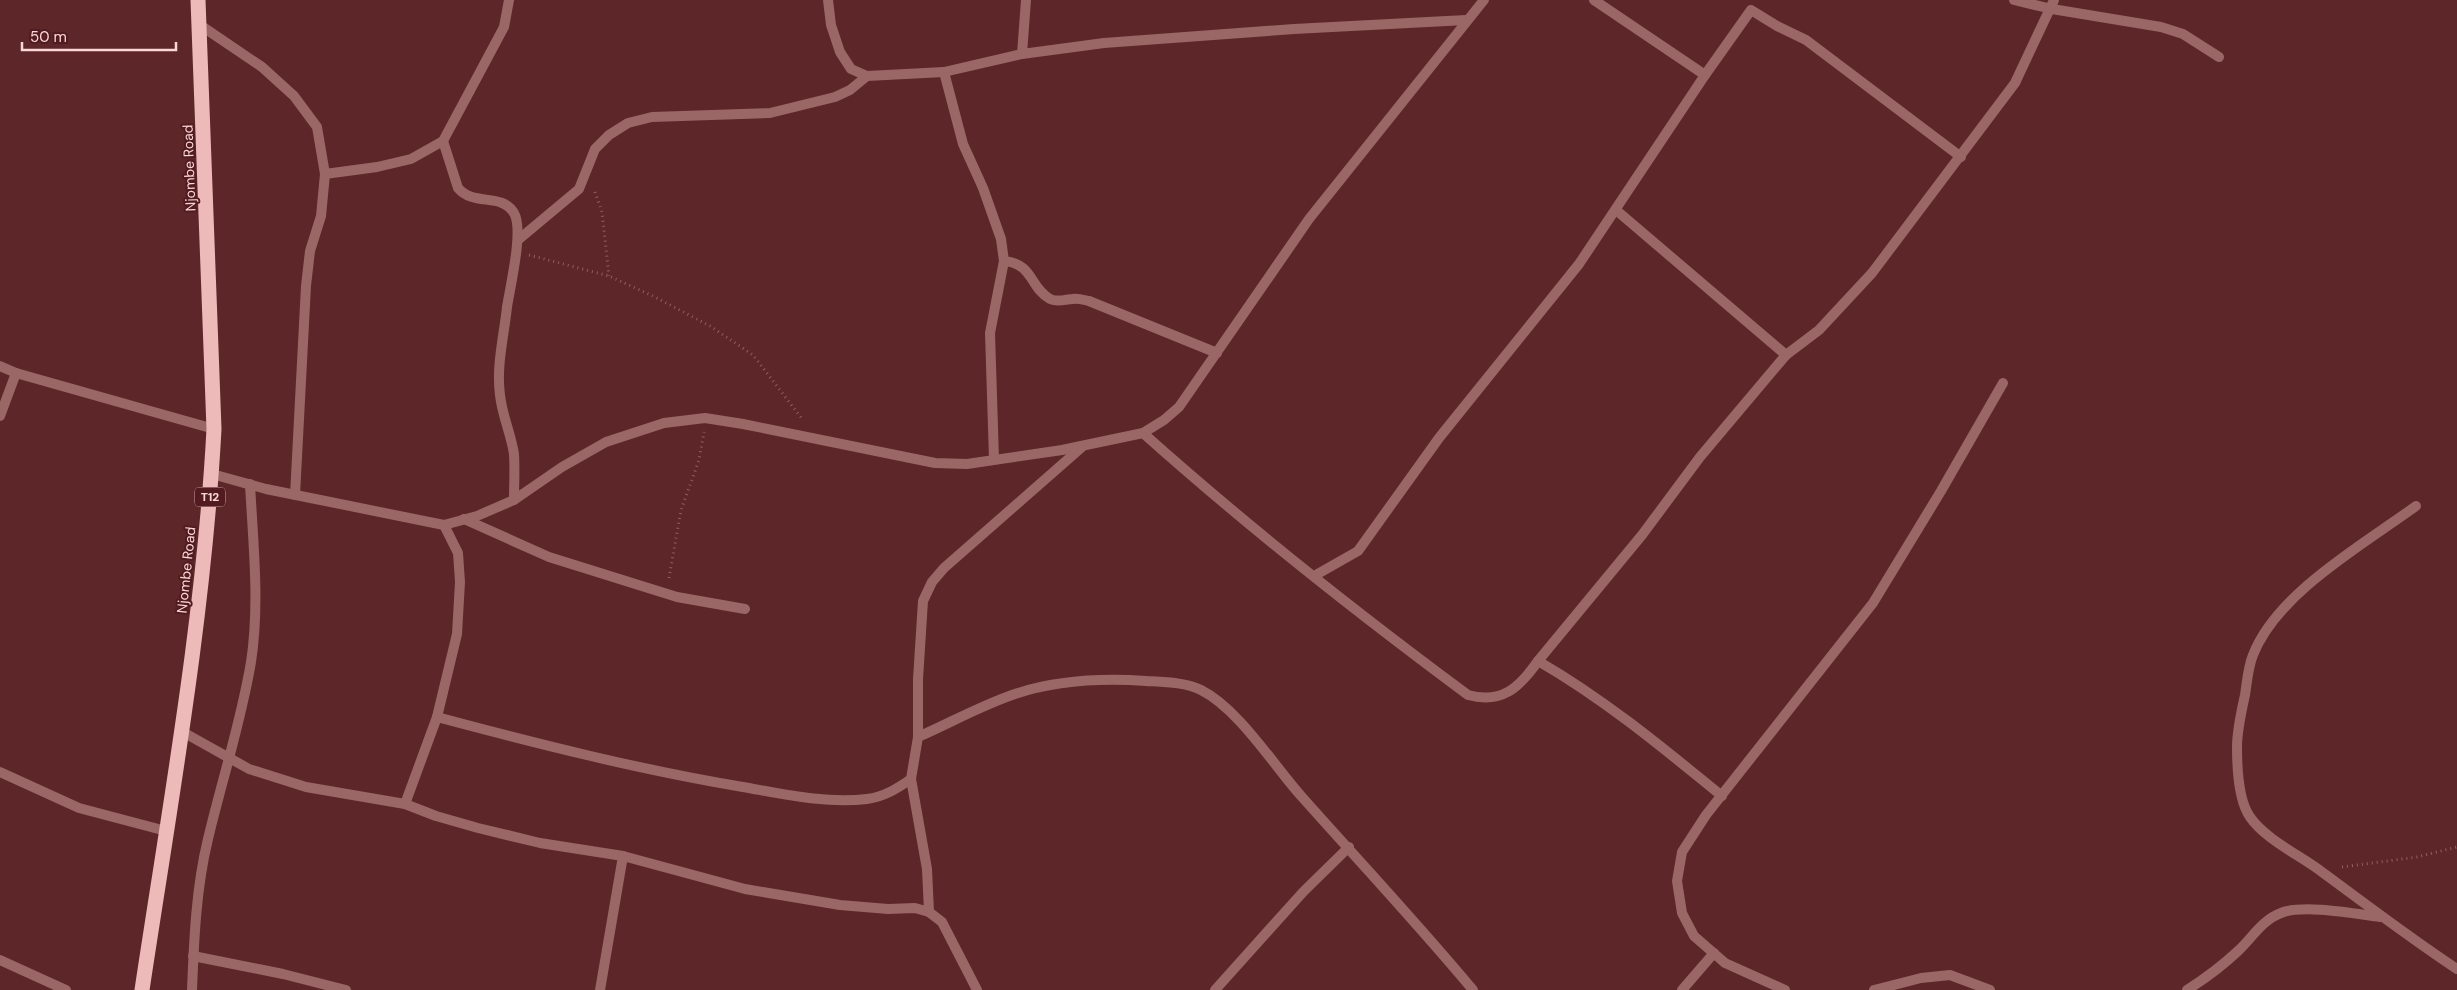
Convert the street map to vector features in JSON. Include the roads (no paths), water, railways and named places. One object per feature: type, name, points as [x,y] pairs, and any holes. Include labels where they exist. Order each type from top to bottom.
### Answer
[{"type":"highway","name":"Njombe Road","points":[[142,990],[202,593],[212,474],[214,429],[198,0]]},
{"type":"street","points":[[325,174],[377,167],[411,159],[444,141],[504,27],[509,0]]},
{"type":"street","points":[[828,0],[831,25],[840,52],[851,69],[867,76],[944,72],[1022,54],[1104,43],[1294,29],[1466,20]]},
{"type":"street","points":[[1022,54],[1026,0]]},
{"type":"street","points":[[212,474],[266,489],[444,525],[514,500],[562,467],[606,442],[664,423],[705,418],[935,463],[967,464],[1082,446],[1143,433],[1164,420],[1179,407],[1309,219],[1466,20],[1484,0]]},
{"type":"street","points":[[1594,0],[1705,75]]},
{"type":"street","points":[[2014,0],[2053,4],[2161,27],[2183,34],[2219,57]]},
{"type":"street","points":[[1143,433],[1247,523],[1377,628],[1468,695],[1482,699],[1494,698],[1523,683],[1538,661],[1642,535],[1700,457],[1786,355],[1819,330],[1872,273],[2015,83],[2053,4]]},
{"type":"street","points":[[1314,576],[1358,551],[1439,438],[1579,264],[1705,75],[1751,10],[1776,26],[1806,40],[1961,157]]},
{"type":"street","points":[[200,25],[262,66],[294,96],[317,127],[325,174],[321,216],[310,251],[306,286],[295,495]]},
{"type":"street","points":[[944,72],[963,144],[983,188],[1001,239],[1004,261],[990,333],[994,459]]},
{"type":"street","points":[[518,240],[579,189],[586,176],[595,150],[608,136],[628,123],[652,117],[770,113],[835,97],[850,90],[867,76]]},
{"type":"street","points":[[444,141],[458,188],[463,194],[474,199],[496,200],[507,204],[515,215],[518,240],[498,373],[500,396],[514,455],[514,500]]},
{"type":"street","points":[[1616,210],[1786,355]]},
{"type":"street","points":[[1004,261],[1016,262],[1025,269],[1044,294],[1052,300],[1063,301],[1073,299],[1089,301],[1216,352]]},
{"type":"street","points":[[0,366],[16,373],[214,429]]},
{"type":"street","points":[[0,416],[16,373]]},
{"type":"street","points":[[1785,990],[1725,963],[1694,936],[1682,913],[1677,881],[1682,852],[1722,796],[1873,603],[1941,491],[2003,383]]},
{"type":"street","points":[[929,912],[927,869],[911,779],[918,737],[918,679],[923,601],[932,582],[944,568],[1082,446]]},
{"type":"street","points":[[192,990],[197,905],[208,841],[230,759],[251,660],[254,612],[250,484]]},
{"type":"street","points":[[2416,506],[2287,603],[2270,625],[2253,655],[2237,735],[2237,762],[2244,803],[2250,817],[2262,830],[2322,871],[2381,917],[2457,969]]},
{"type":"street","points":[[464,519],[549,557],[667,594],[745,609]]},
{"type":"street","points":[[405,804],[437,717],[457,634],[460,582],[458,552],[444,525]]},
{"type":"street","points":[[1538,661],[1570,679],[1642,731],[1722,796]]},
{"type":"street","points":[[918,737],[1015,694],[1068,682],[1106,678],[1186,685],[1201,690],[1233,715],[1473,990]]},
{"type":"street","points":[[437,717],[706,781],[799,797],[841,800],[868,799],[892,791],[911,779]]},
{"type":"street","points":[[181,731],[249,769],[306,787],[405,804],[436,816],[513,836],[623,856],[745,889],[840,905],[888,909],[915,908],[929,912],[942,922],[977,990]]},
{"type":"street","points":[[0,772],[79,808],[166,831]]},
{"type":"street","points":[[1215,990],[1304,891],[1348,847]]},
{"type":"street","points":[[600,990],[623,856]]},
{"type":"street","points":[[2187,990],[2213,974],[2240,949],[2259,927],[2282,912],[2313,910],[2381,917]]},
{"type":"street","points":[[1682,990],[1714,953]]},
{"type":"street","points":[[193,956],[283,974],[346,990]]},
{"type":"street","points":[[0,960],[66,990]]},
{"type":"street","points":[[1874,990],[1921,978],[1950,975],[1990,990]]}]
